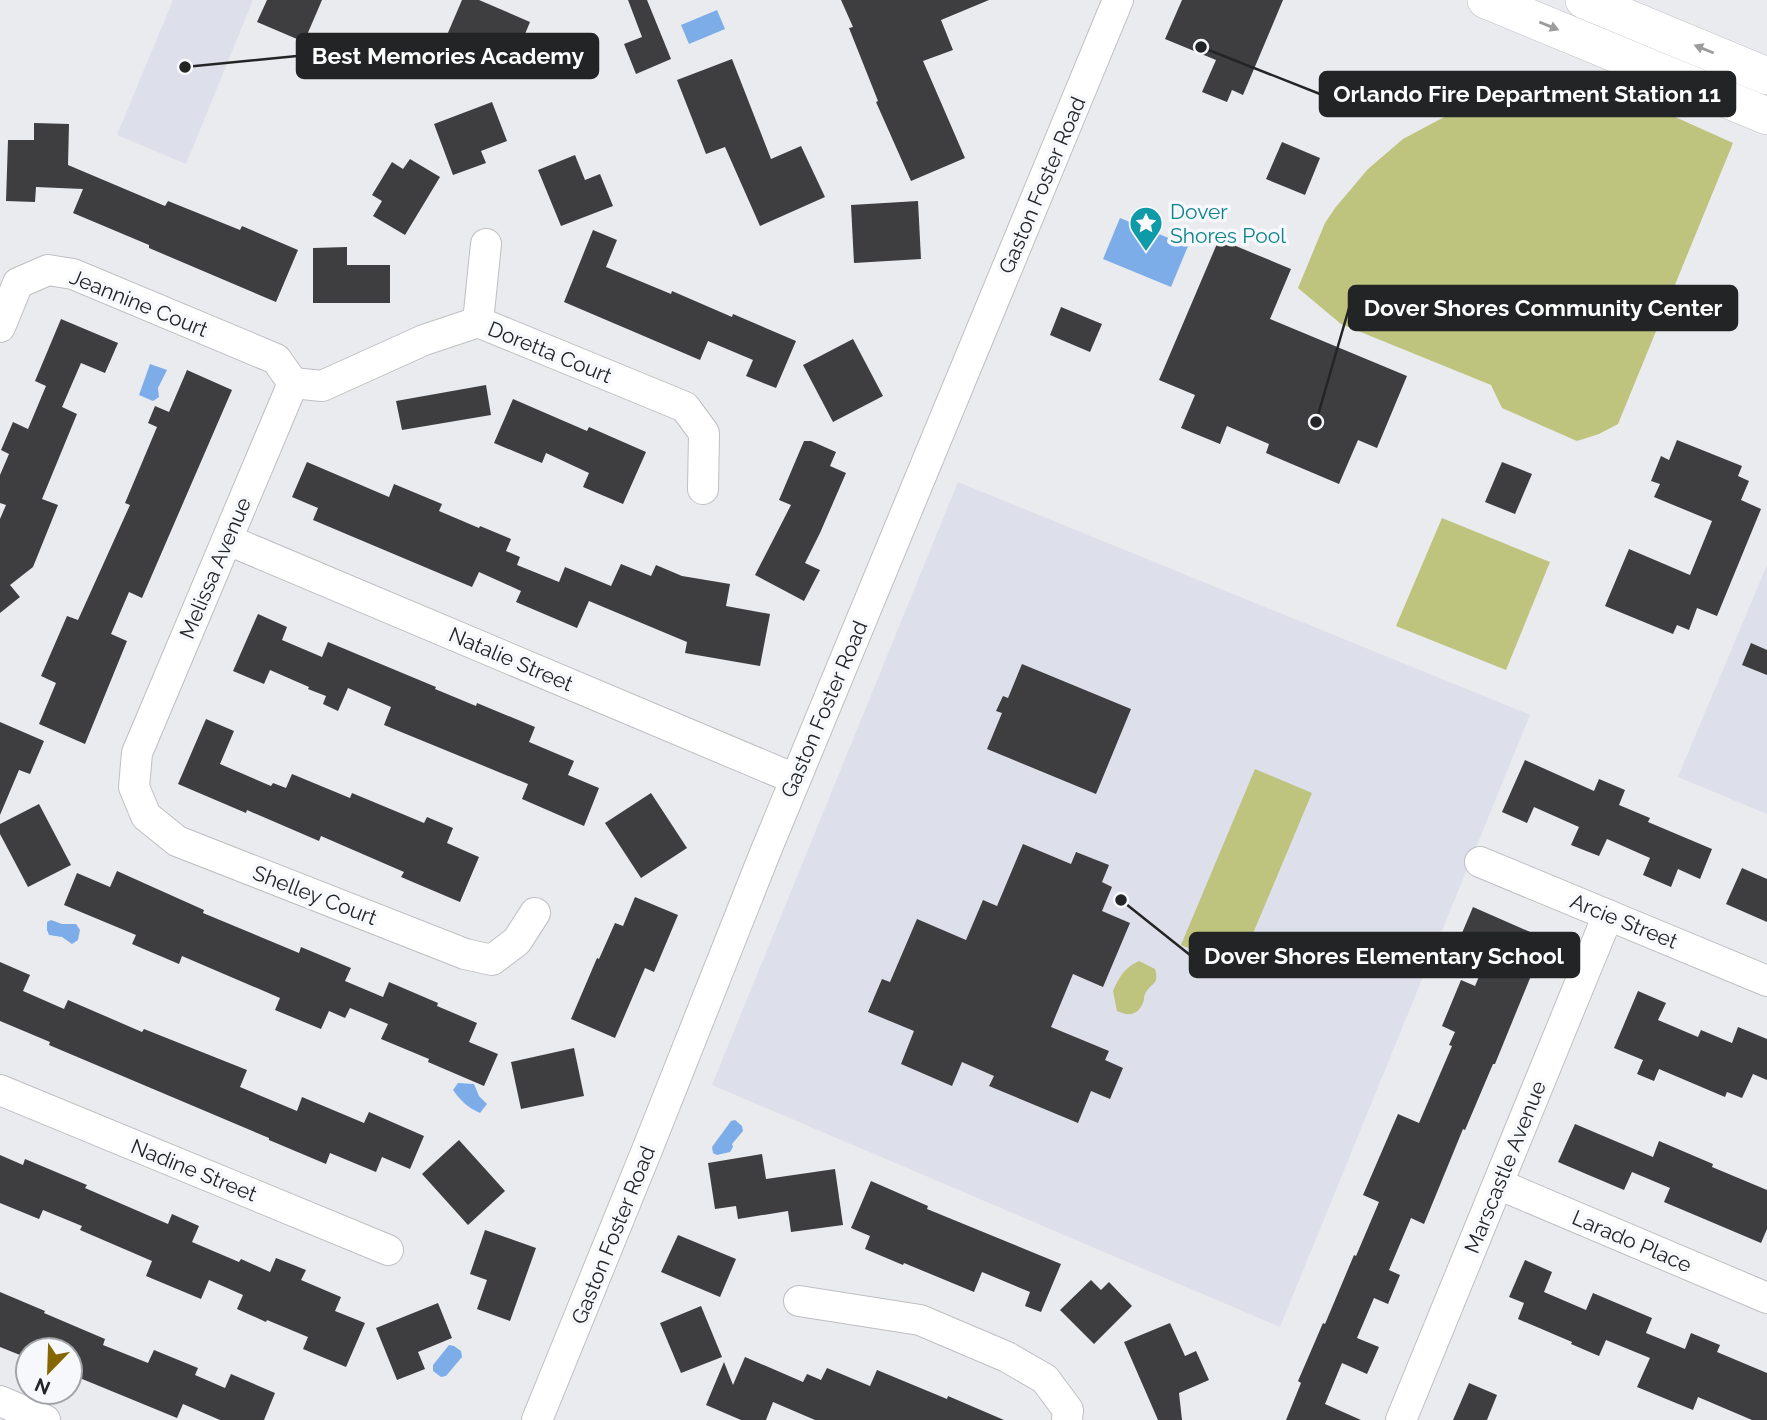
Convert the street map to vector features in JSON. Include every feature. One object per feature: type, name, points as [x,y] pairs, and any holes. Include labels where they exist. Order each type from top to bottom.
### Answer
[{"type":"main road","points":[[1486,0],[1767,116]]},
{"type":"main road","points":[[1584,0],[1767,76]]},
{"type":"street","name":"Gaston Foster Road","points":[[537,1420],[795,779],[1118,0]]},
{"type":"street","points":[[478,322],[486,244]]},
{"type":"street","name":"Jeannine Court","points":[[0,327],[18,283],[48,270],[73,274],[276,359],[293,383]]},
{"type":"street","name":"Doretta Court","points":[[293,383],[322,386],[424,340],[478,322],[685,407],[704,433],[703,489]]},
{"type":"street","name":"Melissa Avenue","points":[[137,753],[293,383]]},
{"type":"street","name":"Natalie Street","points":[[228,540],[795,779]]},
{"type":"street","name":"Shelley Court","points":[[137,753],[134,787],[146,816],[177,841],[465,954],[492,960],[517,941],[535,913]]},
{"type":"street","name":"Arcie Street","points":[[1480,862],[1767,981]]},
{"type":"street","name":"Marscastle Avenue","points":[[1401,1420],[1608,915]]},
{"type":"street","name":"Nadine Street","points":[[0,1090],[388,1250]]},
{"type":"street","name":"Larado Place","points":[[1498,1184],[1767,1297]]},
{"type":"street","points":[[799,1301],[920,1320],[1007,1357],[1045,1379],[1068,1410],[1068,1420]]},
{"type":"street","points":[[0,1401],[46,1420]]},
{"type":"shaded area","points":[[173,0],[253,0],[186,164],[117,135]]},
{"type":"shaded area","points":[[958,482],[1530,715],[1280,1327],[712,1085]]},
{"type":"shaded area","points":[[1767,565],[1767,814],[1678,777]]},
{"type":"green space","points":[[1555,87],[1600,89],[1644,103],[1733,143],[1618,424],[1577,441],[1502,408],[1491,385],[1341,324],[1298,288],[1325,223],[1335,208],[1368,169],[1403,139],[1448,115],[1508,96]]},
{"type":"green space","points":[[1442,518],[1550,562],[1506,670],[1396,626]]},
{"type":"green space","points":[[1255,769],[1312,793],[1238,969],[1181,945]]},
{"type":"green space","points":[[1139,961],[1155,969],[1156,978],[1137,1012],[1122,1013],[1117,1011],[1113,991],[1123,973]]},
{"type":"water","points":[[717,10],[725,29],[689,44],[681,25]]},
{"type":"water","name":"Dover Shores Pool","points":[[1120,218],[1188,246],[1171,287],[1103,259]]},
{"type":"water","points":[[150,364],[167,370],[158,388],[159,397],[153,401],[139,395]]},
{"type":"water","points":[[51,920],[62,924],[76,924],[80,930],[78,940],[72,944],[62,937],[49,935],[47,922]]},
{"type":"water","points":[[458,1083],[474,1084],[479,1096],[487,1104],[480,1113],[465,1103],[453,1090]]},
{"type":"water","points":[[735,1120],[742,1126],[743,1131],[732,1144],[730,1152],[717,1155],[713,1153],[712,1147],[731,1121]]},
{"type":"water","points":[[449,1345],[461,1351],[462,1357],[446,1376],[441,1377],[433,1371],[433,1365]]},
{"type":"building","points":[[267,0],[322,0],[304,42],[257,22]]},
{"type":"building","points":[[462,0],[479,0],[530,22],[513,63],[447,35]]},
{"type":"building","points":[[628,0],[647,0],[671,59],[636,74],[624,44],[642,37]]},
{"type":"building","points":[[841,0],[989,0],[941,20],[953,50],[923,61],[965,158],[911,181],[876,102],[878,101],[849,28],[853,27]]},
{"type":"building","points":[[1182,0],[1283,0],[1243,95],[1232,90],[1227,102],[1202,92],[1216,60],[1165,39]]},
{"type":"building","points":[[732,59],[771,159],[801,146],[825,197],[760,226],[725,147],[706,154],[677,80]]},
{"type":"building","points":[[492,102],[507,141],[481,151],[486,163],[453,175],[434,124]]},
{"type":"building","points":[[34,123],[69,124],[68,165],[165,206],[168,201],[240,230],[242,226],[298,250],[276,302],[73,213],[83,189],[36,187],[35,202],[6,201],[8,140],[34,140]]},
{"type":"building","points":[[1282,142],[1320,158],[1305,195],[1266,179]]},
{"type":"building","points":[[575,155],[585,180],[600,174],[613,206],[561,226],[538,170]]},
{"type":"building","points":[[410,159],[440,177],[405,235],[373,216],[382,201],[372,195],[392,162],[403,169]]},
{"type":"building","points":[[918,201],[921,259],[854,263],[851,205]]},
{"type":"building","points":[[593,230],[617,240],[606,267],[732,317],[733,314],[796,341],[776,388],[746,376],[753,360],[708,341],[700,360],[564,302]]},
{"type":"building","points":[[1219,239],[1291,269],[1270,319],[1407,376],[1377,448],[1358,440],[1339,484],[1266,453],[1269,444],[1227,426],[1220,444],[1181,428],[1195,395],[1159,380]]},
{"type":"building","points":[[347,247],[347,265],[390,265],[390,303],[313,303],[313,248]]},
{"type":"building","points":[[1061,307],[1102,324],[1090,352],[1050,335]]},
{"type":"building","points":[[61,319],[118,343],[105,373],[81,363],[62,407],[77,414],[42,499],[58,505],[33,567],[10,585],[20,597],[0,613],[0,519],[6,505],[0,503],[0,475],[9,454],[1,450],[13,422],[28,429],[46,386],[35,381]]},
{"type":"building","points":[[853,339],[883,396],[833,422],[803,365]]},
{"type":"building","points":[[187,370],[232,390],[142,598],[129,592],[111,634],[127,641],[85,744],[39,724],[56,683],[41,676],[67,616],[78,620],[130,505],[125,503],[157,427],[148,423],[155,406],[169,412]]},
{"type":"building","points":[[486,385],[491,415],[402,430],[396,401]]},
{"type":"building","points":[[513,399],[587,431],[589,427],[646,452],[623,504],[583,487],[589,473],[546,453],[542,463],[494,443]]},
{"type":"building","points":[[1677,440],[1742,466],[1738,476],[1749,481],[1741,500],[1761,509],[1717,616],[1697,608],[1689,630],[1677,625],[1673,634],[1605,606],[1629,549],[1690,575],[1712,521],[1654,497],[1660,484],[1651,481],[1661,456],[1669,460]]},
{"type":"building","points":[[804,441],[811,441],[836,452],[830,466],[846,473],[805,563],[820,570],[804,601],[755,575],[791,505],[779,500]]},
{"type":"building","points":[[307,462],[389,497],[394,484],[442,504],[439,511],[511,539],[506,551],[520,557],[517,565],[559,582],[565,567],[611,586],[621,564],[651,576],[656,565],[682,576],[730,584],[726,606],[770,614],[760,666],[685,653],[687,642],[589,601],[577,628],[516,602],[521,591],[479,572],[472,587],[313,520],[318,508],[292,497]]},
{"type":"building","points":[[1502,462],[1532,474],[1515,514],[1485,502]]},
{"type":"building","points":[[258,614],[287,627],[282,640],[322,657],[328,642],[476,706],[477,703],[535,727],[529,742],[574,761],[568,775],[599,788],[584,826],[522,799],[528,784],[384,725],[391,707],[348,688],[338,711],[323,704],[326,696],[270,670],[264,684],[233,671]]},
{"type":"building","points":[[1751,643],[1767,650],[1767,675],[1742,665]]},
{"type":"building","points":[[1022,664],[1131,709],[1096,794],[987,749],[1002,713],[996,711],[1003,696],[1008,698]]},
{"type":"building","points":[[206,719],[234,731],[220,764],[271,786],[273,783],[286,788],[292,774],[350,798],[352,793],[424,823],[427,817],[453,828],[447,843],[479,857],[460,902],[401,877],[404,872],[321,836],[319,841],[178,784]]},
{"type":"building","points":[[0,722],[44,741],[30,774],[19,770],[0,815]]},
{"type":"building","points":[[1525,760],[1594,791],[1599,779],[1625,790],[1619,805],[1650,818],[1648,822],[1712,849],[1700,879],[1678,869],[1671,887],[1643,875],[1650,858],[1607,839],[1599,856],[1571,845],[1579,827],[1534,807],[1527,823],[1502,812]]},
{"type":"building","points":[[651,793],[687,848],[641,878],[605,823]]},
{"type":"building","points":[[39,804],[71,865],[28,887],[0,834],[0,824]]},
{"type":"building","points":[[1023,844],[1071,864],[1076,852],[1109,865],[1102,882],[1112,887],[1102,911],[1130,923],[1103,987],[1073,974],[1051,1027],[1109,1051],[1105,1060],[1123,1068],[1110,1099],[1091,1091],[1078,1123],[989,1086],[994,1076],[962,1062],[952,1086],[901,1064],[914,1031],[868,1012],[882,979],[890,982],[917,919],[966,940],[983,900],[997,906]]},
{"type":"building","points":[[1742,868],[1767,879],[1767,922],[1726,904]]},
{"type":"building","points":[[117,871],[204,910],[203,913],[299,953],[301,947],[351,968],[345,981],[383,997],[389,982],[477,1023],[469,1042],[498,1054],[484,1086],[381,1039],[388,1024],[350,1008],[345,1018],[329,1011],[321,1029],[275,1010],[280,998],[182,956],[179,964],[132,944],[136,935],[64,905],[77,873],[110,887]]},
{"type":"building","points":[[635,897],[678,915],[654,972],[645,968],[615,1038],[571,1019],[615,923],[623,926]]},
{"type":"building","points":[[1473,907],[1546,939],[1495,1064],[1465,1130],[1463,1129],[1424,1224],[1411,1218],[1389,1270],[1400,1275],[1388,1304],[1374,1298],[1357,1338],[1379,1347],[1367,1374],[1342,1363],[1325,1404],[1361,1420],[1286,1420],[1301,1383],[1298,1381],[1379,1202],[1363,1195],[1398,1114],[1419,1123],[1452,1046],[1449,1045],[1455,1032],[1442,1026],[1461,980],[1475,986],[1492,946],[1462,933]]},
{"type":"building","points":[[0,962],[30,975],[23,991],[64,1009],[68,1000],[142,1032],[144,1029],[247,1070],[240,1087],[297,1111],[302,1097],[364,1123],[369,1112],[424,1136],[410,1169],[382,1157],[376,1172],[330,1153],[326,1164],[49,1045],[50,1042],[0,1021]]},
{"type":"building","points":[[1638,991],[1666,1003],[1658,1020],[1698,1037],[1701,1030],[1732,1043],[1738,1027],[1767,1039],[1767,1080],[1753,1074],[1742,1098],[1727,1092],[1725,1097],[1659,1069],[1654,1081],[1637,1074],[1643,1060],[1614,1048]]},
{"type":"building","points":[[574,1048],[584,1096],[521,1109],[511,1062]]},
{"type":"building","points":[[1575,1124],[1653,1157],[1659,1141],[1767,1190],[1767,1229],[1761,1243],[1664,1202],[1670,1188],[1632,1172],[1624,1190],[1558,1162]]},
{"type":"building","points":[[459,1140],[505,1191],[468,1225],[422,1174]]},
{"type":"building","points":[[762,1154],[766,1179],[835,1169],[843,1225],[791,1232],[788,1211],[738,1219],[736,1206],[715,1209],[708,1163]]},
{"type":"building","points":[[0,1155],[23,1165],[25,1159],[168,1224],[172,1214],[199,1226],[192,1242],[239,1262],[241,1259],[270,1272],[276,1258],[306,1270],[301,1280],[341,1297],[335,1311],[365,1323],[346,1367],[303,1349],[308,1337],[237,1309],[243,1295],[209,1280],[201,1299],[146,1276],[152,1261],[80,1230],[82,1226],[43,1210],[39,1219],[0,1203]]},
{"type":"building","points":[[871,1181],[928,1206],[927,1209],[1061,1264],[1041,1312],[1025,1306],[1030,1292],[982,1272],[974,1292],[865,1249],[870,1236],[851,1228]]},
{"type":"building","points":[[485,1230],[536,1248],[510,1321],[477,1309],[487,1280],[470,1274]]},
{"type":"building","points":[[678,1235],[736,1259],[720,1297],[661,1272]]},
{"type":"building","points":[[1525,1260],[1552,1272],[1544,1292],[1586,1310],[1593,1293],[1652,1318],[1646,1333],[1685,1349],[1691,1333],[1720,1345],[1717,1352],[1767,1373],[1767,1420],[1752,1420],[1698,1397],[1693,1410],[1637,1387],[1650,1358],[1606,1340],[1599,1356],[1518,1319],[1524,1303],[1509,1297]]},
{"type":"building","points":[[1091,1280],[1101,1290],[1109,1282],[1132,1306],[1094,1344],[1060,1310]]},
{"type":"building","points":[[0,1292],[105,1339],[103,1345],[148,1363],[154,1350],[198,1368],[195,1375],[225,1388],[231,1374],[275,1393],[264,1420],[220,1420],[183,1404],[177,1418],[84,1380],[84,1336],[14,1336],[14,1353],[0,1347]]},
{"type":"building","points":[[438,1303],[452,1338],[418,1352],[425,1369],[397,1380],[376,1328]]},
{"type":"building","points":[[701,1306],[722,1357],[681,1373],[660,1323]]},
{"type":"building","points":[[1170,1323],[1185,1356],[1196,1351],[1209,1380],[1179,1393],[1182,1420],[1158,1420],[1124,1342]]},
{"type":"building","points":[[745,1357],[803,1382],[807,1374],[821,1380],[827,1368],[870,1386],[877,1370],[1004,1420],[815,1420],[773,1402],[766,1420],[741,1420],[706,1405],[724,1362],[733,1385]]},
{"type":"building","points":[[1469,1383],[1497,1395],[1487,1420],[1453,1420]]},
{"type":"place","name":"Orlando Fire Department Station 11","points":[[1201,47]]},
{"type":"place","name":"Best Memories Academy","points":[[185,67]]},
{"type":"place","name":"Dover Shores Pool","points":[[1146,253]]},
{"type":"place","name":"Dover Shores Community Center","points":[[1316,422]]},
{"type":"place","name":"Dover Shores Elementary School","points":[[1121,900]]}]
